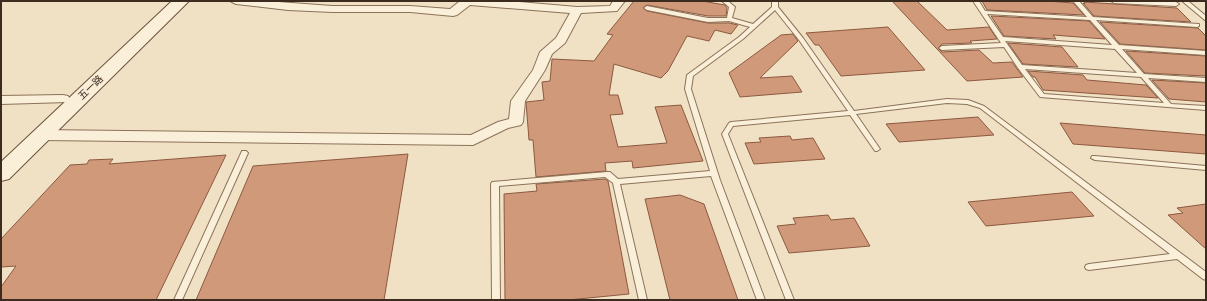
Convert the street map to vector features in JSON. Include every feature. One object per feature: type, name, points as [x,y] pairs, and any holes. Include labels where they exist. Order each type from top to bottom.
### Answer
[{"type":"main road","name":"五一路","points":[[1,158],[169,1]]},
{"type":"main road","name":"五一路","points":[[1,174],[181,1]]},
{"type":"street","points":[[236,1],[288,7],[332,9],[410,9],[453,13],[467,1],[577,10],[613,9],[620,1]]},
{"type":"street","points":[[41,135],[473,140],[503,125],[516,122],[518,101],[539,70],[546,52],[561,40],[577,10]]},
{"type":"street","points":[[1,100],[63,99]]},
{"type":"lane","points":[[725,1],[732,7],[729,19]]},
{"type":"lane","points":[[976,1],[1020,67],[1042,96],[1206,108]]},
{"type":"lane","points":[[1076,1],[1169,105]]},
{"type":"lane","points":[[1114,1],[1176,4]]},
{"type":"lane","points":[[1185,1],[1206,19]]},
{"type":"lane","points":[[761,300],[713,173],[688,88],[690,74],[741,38],[775,4],[877,148]]},
{"type":"lane","points":[[647,8],[708,20],[729,19],[753,26]]},
{"type":"lane","points":[[983,12],[1197,25]]},
{"type":"lane","points":[[942,48],[1003,42],[1206,53]]},
{"type":"lane","points":[[1020,67],[1206,80]]},
{"type":"lane","points":[[790,300],[725,134],[731,124],[852,113],[947,100],[968,102],[982,107],[1206,278]]},
{"type":"lane","points":[[178,300],[244,153]]},
{"type":"lane","points":[[1095,158],[1206,168]]},
{"type":"lane","points":[[616,182],[713,173]]},
{"type":"lane","points":[[496,300],[495,184],[606,174],[616,182],[643,300]]},
{"type":"lane","points":[[1089,267],[1178,256]]},
{"type":"building","points":[[634,1],[702,1],[725,5],[727,8],[726,16],[708,16],[647,5],[643,8],[647,11],[708,23],[729,23],[738,25],[731,34],[715,30],[709,41],[687,36],[668,71],[661,78],[614,64],[609,95],[618,95],[623,114],[610,115],[618,147],[667,143],[655,107],[681,105],[703,161],[633,168],[632,161],[605,163],[606,171],[536,177],[533,140],[529,140],[526,102],[544,100],[542,82],[550,81],[552,59],[594,61],[613,35],[607,34]]},
{"type":"building","points":[[892,1],[917,1],[947,30],[989,27],[997,39],[970,41],[972,43],[942,44],[938,48],[942,52],[979,50],[993,63],[1012,62],[1023,77],[967,81]]},
{"type":"building","points":[[982,1],[1047,1],[1073,3],[1084,15],[987,10]]},
{"type":"building","points":[[1084,2],[1177,8],[1191,22],[1094,16],[1083,3],[1085,4]]},
{"type":"building","points":[[991,16],[1089,21],[1105,39],[1053,35],[1056,39],[1004,36]]},
{"type":"building","points":[[1100,22],[1198,28],[1206,36],[1206,50],[1120,44]]},
{"type":"building","points":[[888,27],[925,70],[841,76],[819,45],[815,45],[806,33]]},
{"type":"building","points":[[793,34],[798,41],[760,78],[792,76],[802,92],[740,97],[729,73],[781,35]]},
{"type":"building","points":[[1008,43],[1062,47],[1078,67],[1023,64]]},
{"type":"building","points":[[1126,51],[1206,56],[1206,76],[1145,73]]},
{"type":"building","points":[[1028,71],[1083,75],[1087,80],[1146,85],[1158,98],[1043,90],[1035,77],[1033,77]]},
{"type":"building","points":[[1152,80],[1206,83],[1206,102],[1169,99]]},
{"type":"building","points":[[978,117],[994,135],[899,142],[886,124]]},
{"type":"building","points":[[1060,123],[1206,135],[1206,154],[1073,144]]},
{"type":"building","points":[[790,136],[792,140],[813,138],[825,159],[754,164],[745,143],[761,142],[759,138]]},
{"type":"building","points":[[408,154],[384,300],[196,300],[253,166]]},
{"type":"building","points":[[226,155],[156,300],[1,300],[1,287],[16,266],[1,267],[1,239],[70,165],[87,164],[89,160],[113,159],[109,164]]},
{"type":"building","points":[[605,179],[608,181],[629,294],[568,300],[505,300],[504,194],[537,191],[536,184]]},
{"type":"building","points":[[1072,192],[1094,216],[986,226],[968,202]]},
{"type":"building","points":[[680,195],[704,204],[738,300],[670,300],[645,199]]},
{"type":"building","points":[[1206,204],[1206,249],[1168,215],[1183,213],[1177,208]]},
{"type":"building","points":[[828,215],[831,220],[854,218],[870,246],[789,253],[777,226],[796,224],[793,218]]}]
